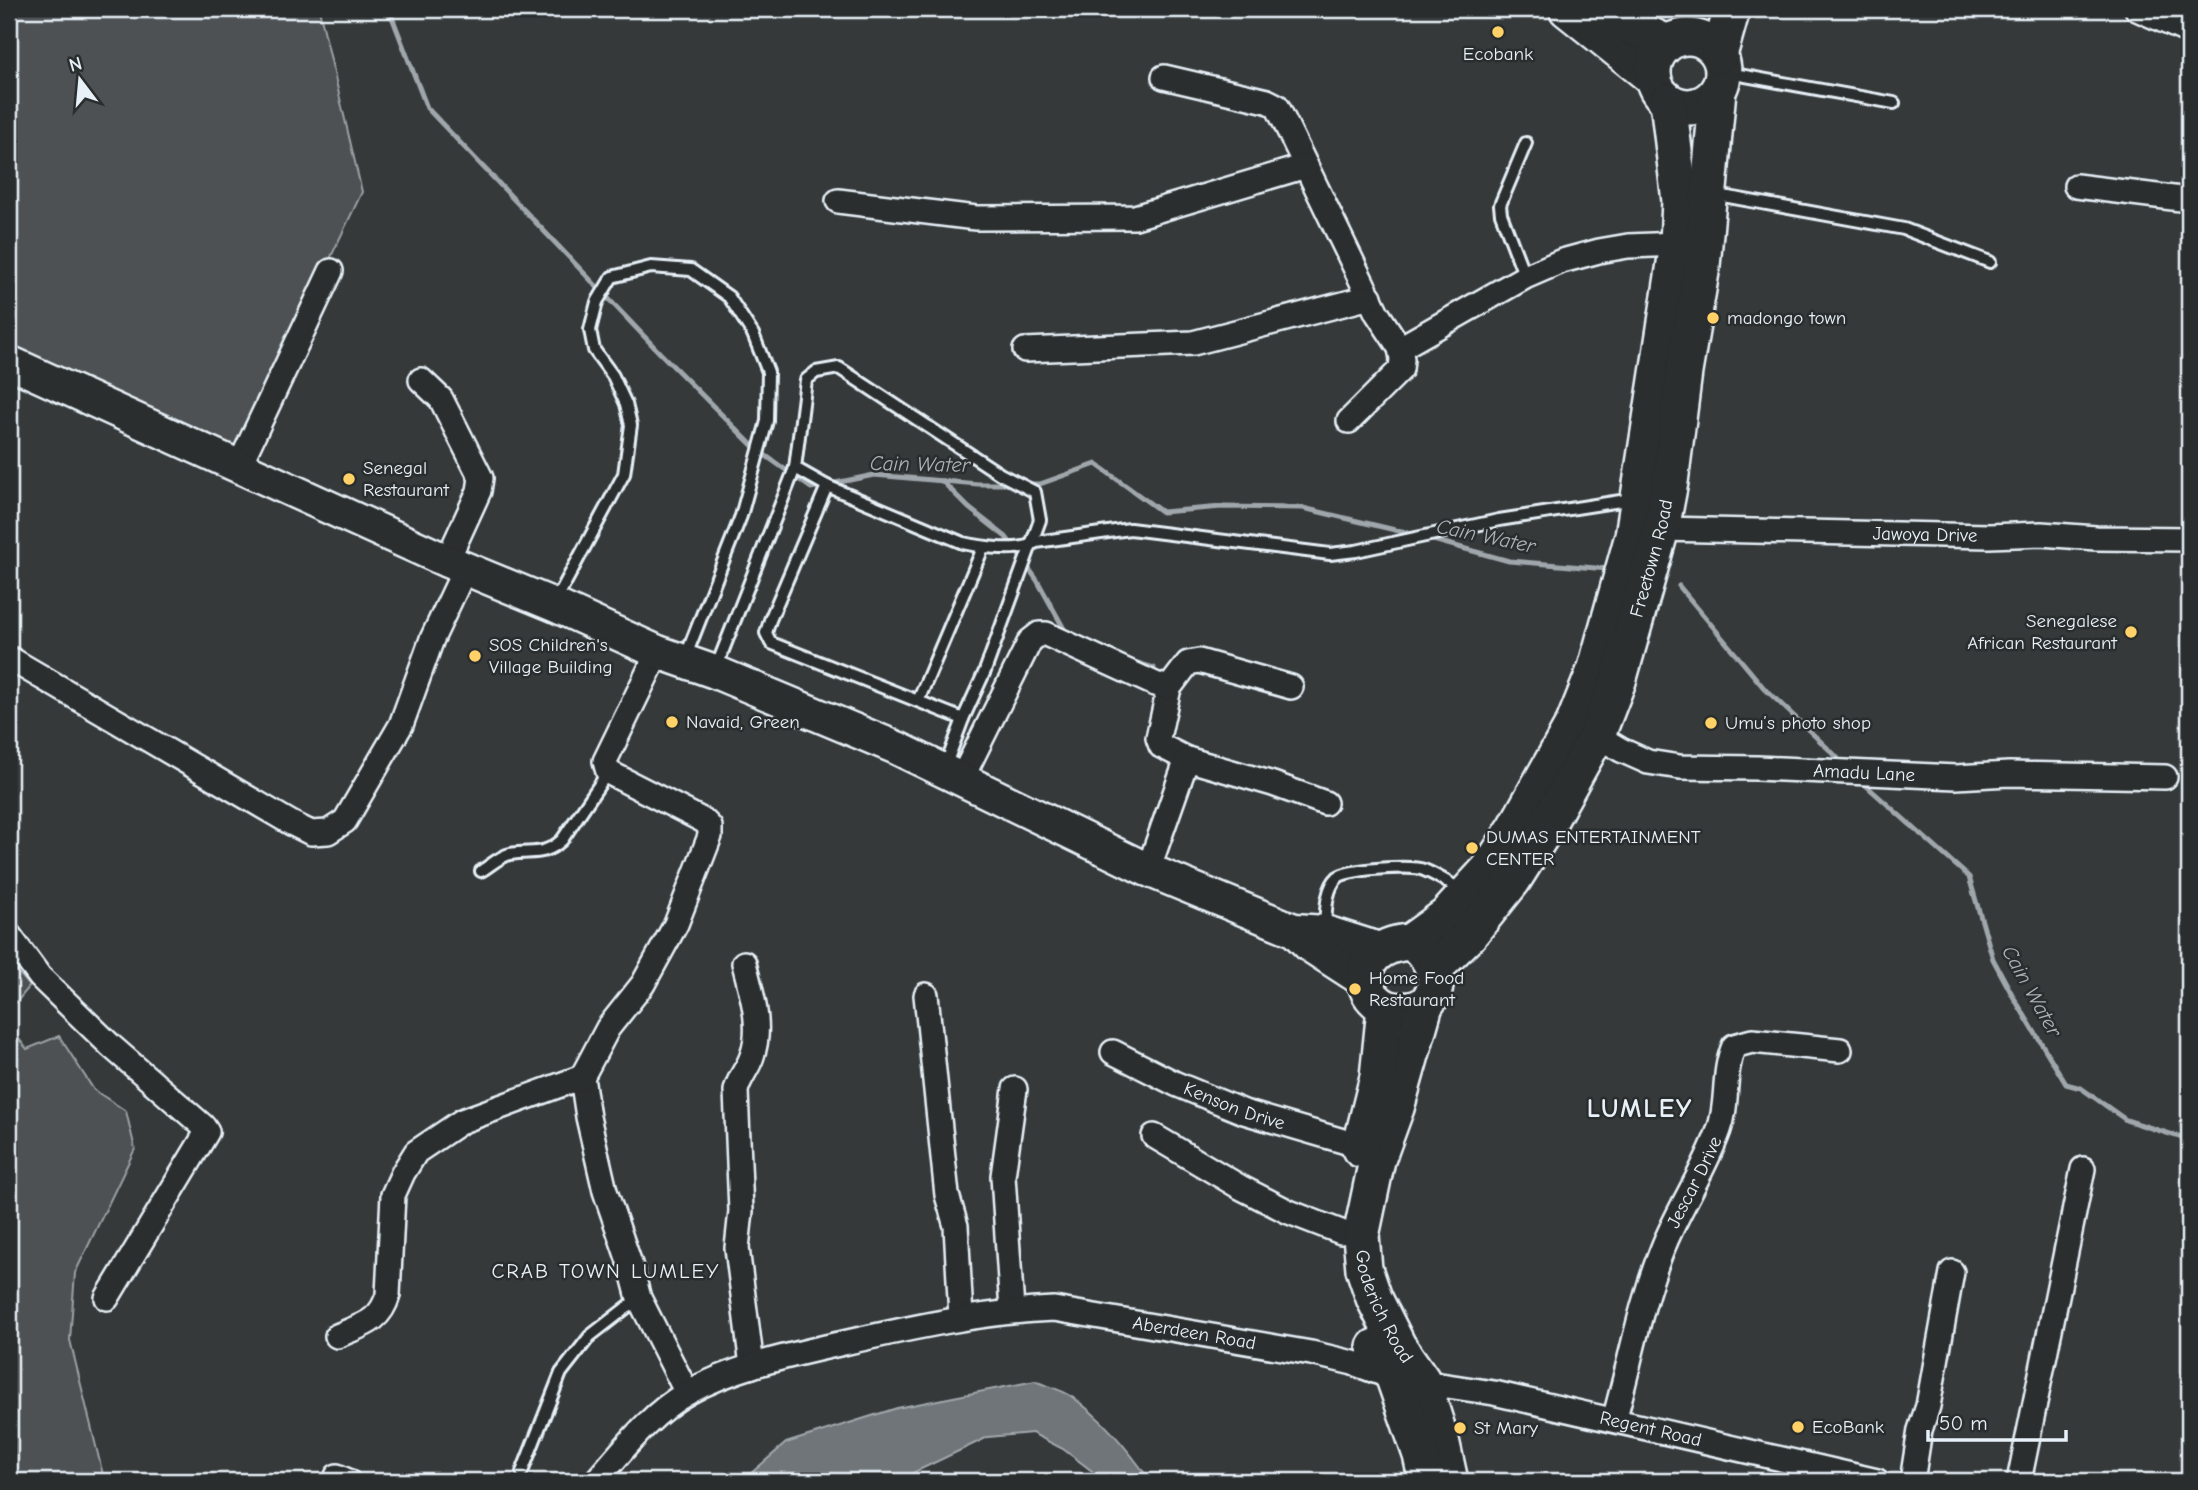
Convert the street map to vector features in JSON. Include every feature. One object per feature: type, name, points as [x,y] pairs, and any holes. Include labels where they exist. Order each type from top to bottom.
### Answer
[{"type":"main road","points":[[1567,9],[1681,106],[1695,106],[1709,100],[1720,72],[1710,45],[1685,29],[1630,26],[1605,9]]},
{"type":"main road","name":"Freetown Road","points":[[1394,946],[1446,916],[1468,894],[1489,869],[1618,681],[1661,529],[1702,266],[1720,72],[1732,9]]},
{"type":"main road","points":[[1660,89],[1653,66],[1656,56],[1685,29]]},
{"type":"main road","name":"Freetown Road","points":[[1434,969],[1469,935],[1513,880],[1542,834],[1585,729],[1596,668],[1633,536],[1678,244],[1680,201],[1660,89]]},
{"type":"main road","points":[[9,362],[456,565],[953,774],[1148,870],[1294,930],[1325,932],[1394,946],[1427,956],[1434,969],[1436,982],[1432,995],[1425,1005],[1399,1011],[1309,945],[1294,930]]},
{"type":"main road","points":[[1376,995],[1366,970],[1371,958],[1394,946]]},
{"type":"main road","name":"Goderich Road","points":[[1376,995],[1378,1077],[1341,1232],[1343,1275],[1357,1311],[1408,1379],[1441,1440],[1450,1481]]},
{"type":"main road","name":"Goderich Road","points":[[1425,1005],[1396,1108],[1377,1160],[1361,1236],[1364,1269],[1374,1298],[1398,1346],[1408,1379],[1427,1481]]},
{"type":"street","points":[[2137,9],[2189,32]]},
{"type":"street","points":[[1164,77],[1267,101],[1277,106],[1377,313],[1399,348],[1402,359],[1401,369],[1349,421]]},
{"type":"street","points":[[838,201],[976,218],[1135,217],[1306,166]]},
{"type":"street","points":[[2076,186],[2189,200]]},
{"type":"street","points":[[1399,348],[1525,277],[1562,261],[1628,246],[1678,244]]},
{"type":"street","points":[[239,467],[331,271]]},
{"type":"street","points":[[1025,350],[1193,344],[1370,297]]},
{"type":"street","points":[[9,658],[311,833],[328,832],[345,821],[401,725],[432,639],[479,491],[481,478],[441,399],[421,380]]},
{"type":"street","name":"Jawoya Drive","points":[[1661,529],[2189,538]]},
{"type":"street","points":[[953,774],[1030,641],[1039,634],[1046,634],[1169,688]]},
{"type":"street","points":[[671,656],[605,761],[608,772],[704,821],[710,827],[710,836],[676,924],[643,984],[608,1028],[582,1077],[605,1191],[639,1298],[687,1393]]},
{"type":"street","points":[[1291,687],[1199,661],[1188,663],[1169,688],[1158,738],[1161,746],[1187,759],[1273,784],[1325,803]]},
{"type":"street","name":"Amadu Lane","points":[[1585,729],[1648,762],[1680,767],[1956,777],[2009,774],[2165,777]]},
{"type":"street","points":[[1148,870],[1187,759]]},
{"type":"street","points":[[9,935],[40,977],[111,1046],[207,1132],[107,1298]]},
{"type":"street","points":[[744,962],[756,1010],[756,1043],[752,1057],[738,1080],[736,1091],[741,1211],[737,1248],[752,1366]]},
{"type":"street","points":[[926,995],[947,1195],[956,1226],[961,1317]]},
{"type":"street","name":"Jescar Drive","points":[[1614,1420],[1662,1250],[1713,1149],[1723,1119],[1724,1086],[1734,1046],[1752,1041],[1840,1050]]},
{"type":"street","name":"Kenson Drive","points":[[1114,1052],[1175,1084],[1244,1112],[1360,1146]]},
{"type":"street","points":[[337,1336],[373,1320],[384,1310],[388,1295],[393,1195],[416,1152],[462,1121],[582,1077]]},
{"type":"street","points":[[1012,1310],[1003,1176],[1015,1089]]},
{"type":"street","points":[[1154,1136],[1240,1187],[1289,1212],[1341,1232]]},
{"type":"street","points":[[2019,1481],[2083,1169]]},
{"type":"street","points":[[1912,1481],[1952,1272]]},
{"type":"street","name":"Aberdeen Road","points":[[596,1481],[659,1412],[687,1393],[733,1371],[794,1354],[961,1317],[1012,1310],[1054,1309],[1091,1314],[1311,1353],[1408,1379]]},
{"type":"street","name":"Regent Road","points":[[1408,1379],[1494,1393],[1868,1480]]},
{"type":"lane","points":[[1720,72],[1894,103]]},
{"type":"lane","points":[[1525,277],[1500,205],[1526,143]]},
{"type":"lane","points":[[1709,194],[1904,229],[1990,261]]},
{"type":"lane","points":[[554,605],[624,474],[631,425],[626,404],[613,376],[594,350],[590,330],[597,302],[612,277],[651,267],[691,270],[729,298],[753,334],[768,372],[767,421],[741,516],[671,656]]},
{"type":"lane","points":[[715,672],[795,468],[806,380],[816,372],[839,368],[1000,474],[1035,492],[1040,520],[985,671],[963,719],[953,774]]},
{"type":"lane","points":[[795,468],[827,486],[963,543],[983,548],[1030,547],[1036,542],[1129,529],[1330,554],[1356,551],[1499,520],[1639,498]]},
{"type":"lane","points":[[827,486],[770,620],[766,633],[771,643],[963,719]]},
{"type":"lane","points":[[918,701],[983,548]]},
{"type":"lane","points":[[481,871],[508,854],[536,853],[552,849],[562,840],[608,772]]},
{"type":"lane","points":[[1325,932],[1327,900],[1335,879],[1344,873],[1422,869],[1468,894]]},
{"type":"lane","points":[[522,1472],[561,1373],[590,1336],[639,1298]]},
{"type":"shaded area","points":[[9,9],[319,9],[362,192],[239,449],[9,371]]},
{"type":"shaded area","points":[[9,962],[30,986],[9,1011]]},
{"type":"shaded area","points":[[9,1027],[27,1049],[59,1036],[94,1090],[126,1111],[135,1149],[75,1273],[70,1340],[103,1475],[111,1481],[16,1481],[9,1473]]},
{"type":"shaded area","points":[[1035,1381],[1067,1394],[1093,1414],[1124,1446],[1150,1481],[1097,1481],[1092,1471],[1063,1449],[1032,1433],[988,1437],[896,1481],[742,1481],[786,1443],[897,1408]]},
{"type":"waterway","name":"Cain Water","points":[[389,9],[427,108],[660,353],[755,448],[811,488],[874,475],[978,484],[1015,484]]},
{"type":"waterway","name":"Cain Water","points":[[1025,484],[1040,484],[1096,464],[1162,512],[1222,507],[1303,508],[1416,535]]},
{"type":"waterway","points":[[942,481],[969,508],[1006,537],[1037,580],[1068,636]]},
{"type":"waterway","name":"Cain Water","points":[[1426,538],[1509,561],[1608,569]]},
{"type":"waterway","name":"Cain Water","points":[[1679,586],[1764,688],[1837,757]]},
{"type":"waterway","points":[[1130,661],[1154,668]]},
{"type":"waterway","name":"Cain Water","points":[[1861,781],[1969,877],[1993,959],[2066,1084],[2081,1088],[2126,1120],[2189,1140]]},
{"type":"waterway","points":[[9,1371],[14,1468],[19,1481]]},
{"type":"place","name":"Ecobank","points":[[1498,32]]},
{"type":"place","name":"madongo town","points":[[1713,318]]},
{"type":"place","name":"Senegal Restaurant","points":[[349,479]]},
{"type":"place","name":"Senegalese African Restaurant","points":[[2131,632]]},
{"type":"place","name":"SOS Children's Village Building","points":[[475,656]]},
{"type":"place","name":"Navaid, Green","points":[[672,722]]},
{"type":"place","name":"Umu’s photo shop","points":[[1711,723]]},
{"type":"place","name":"DUMAS ENTERTAINMENT CENTER","points":[[1472,848]]},
{"type":"place","name":"Home Food Restaurant","points":[[1355,989]]},
{"type":"place","name":"EcoBank","points":[[1798,1427]]},
{"type":"place","name":"St Mary","points":[[1460,1428]]},
{"type":"district","name":"LUMLEY","points":[[1640,1109]]},
{"type":"district","name":"CRAB TOWN LUMLEY","points":[[606,1271]]}]
